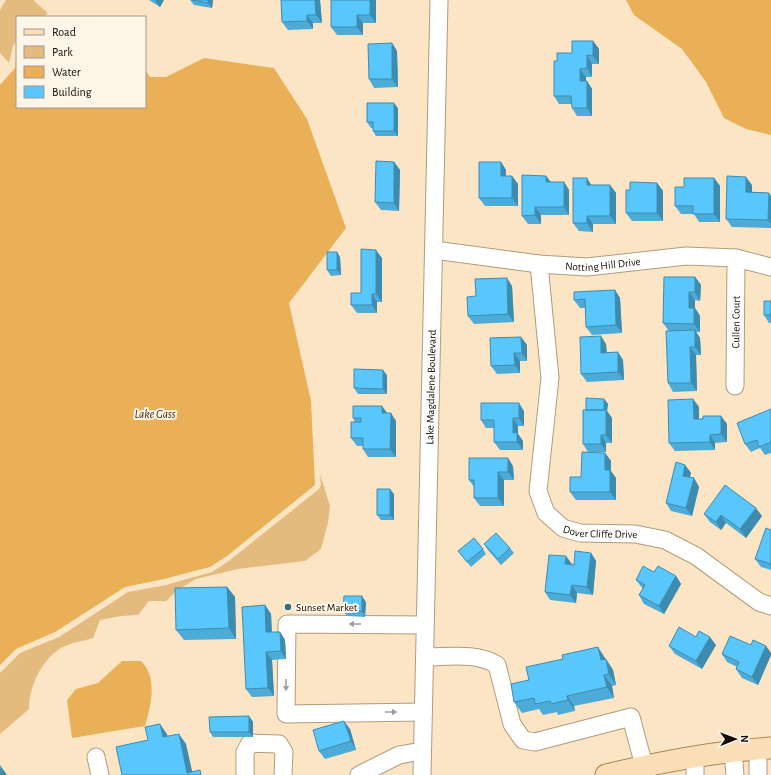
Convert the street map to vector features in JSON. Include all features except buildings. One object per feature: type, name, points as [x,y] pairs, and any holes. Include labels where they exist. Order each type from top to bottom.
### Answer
[{"type":"main road","points":[[606,775],[649,768],[695,766],[733,752],[764,749]]},
{"type":"street","name":"Lake Magdalene Boulevard","points":[[422,775],[439,0]]},
{"type":"street","name":"Notting Hill Drive","points":[[434,250],[538,264],[587,267],[686,256],[736,258],[771,267]]},
{"type":"street","name":"Cullen Court","points":[[735,386],[736,258]]},
{"type":"street","name":"Dover Cliffe Drive","points":[[538,264],[550,378],[538,491],[546,513],[563,528],[580,533],[635,534],[665,540],[696,556],[758,602],[771,606]]},
{"type":"street","points":[[424,712],[286,714],[282,639],[287,624],[425,625]]},
{"type":"street","points":[[425,657],[487,658],[497,665],[512,724],[523,740],[535,742],[631,717],[649,768]]},
{"type":"street","points":[[245,775],[245,752],[250,744],[279,744],[284,752],[283,775]]},
{"type":"street","points":[[758,775],[764,749]]},
{"type":"street","points":[[359,775],[399,754],[422,751]]},
{"type":"street","points":[[733,752],[735,775]]},
{"type":"street","points":[[96,757],[100,775]]},
{"type":"green space","points":[[6,0],[33,0],[48,13],[45,16],[16,16],[16,42],[13,46],[9,63],[0,53],[0,10]]},
{"type":"green space","points":[[320,474],[330,506],[328,523],[321,549],[305,561],[238,569],[196,579],[179,589],[166,601],[149,601],[138,615],[121,616],[100,620],[93,638],[65,646],[50,657],[44,664],[35,682],[29,709],[0,734],[0,673],[20,653],[59,637],[128,592],[166,585],[212,572],[230,560],[319,489],[321,485]]},
{"type":"water","points":[[626,0],[771,0],[771,135],[746,129],[724,118],[706,82],[682,49],[634,15]]},
{"type":"water","name":"Lake Gass","points":[[204,58],[274,68],[307,119],[346,228],[289,303],[311,401],[315,485],[227,556],[210,567],[125,587],[55,632],[16,649],[0,665],[0,85],[15,68],[16,62],[16,108],[146,108],[146,71],[150,77],[166,77]]},
{"type":"water","points":[[122,661],[141,661],[150,675],[152,692],[145,726],[72,738],[67,700],[76,689],[98,683]]},
{"type":"place","name":"Sunset Market","points":[[288,607]]}]
